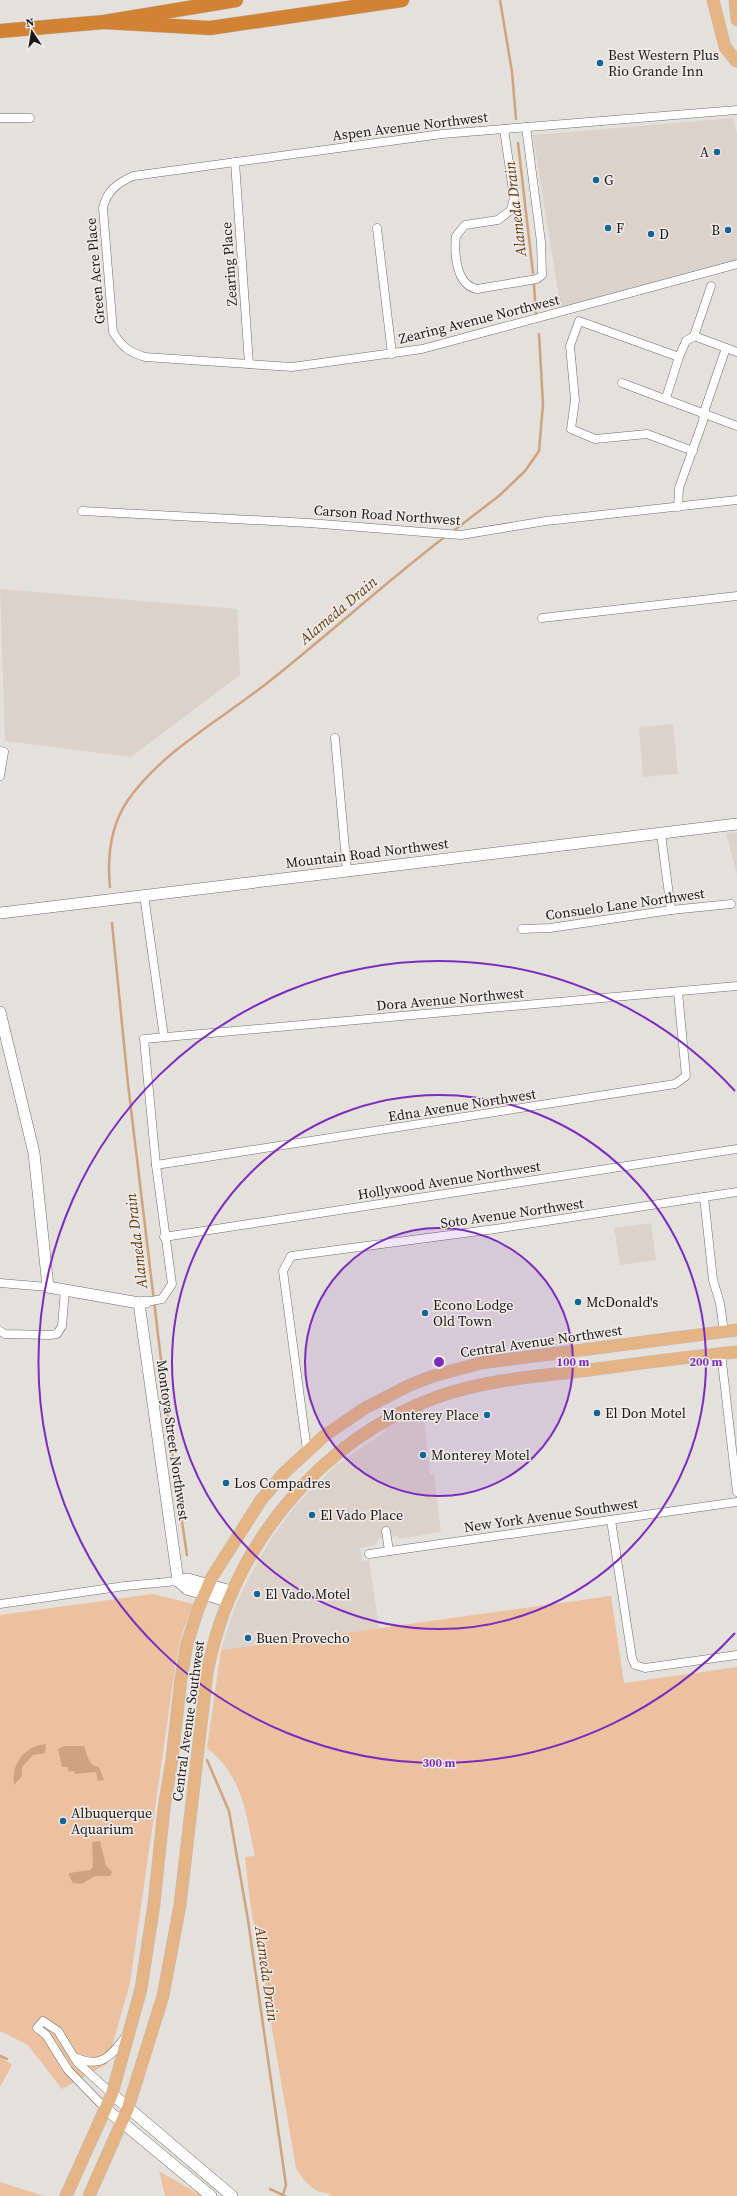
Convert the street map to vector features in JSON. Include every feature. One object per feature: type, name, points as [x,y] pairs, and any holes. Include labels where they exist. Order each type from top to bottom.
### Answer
[{"type":"highway","points":[[0,31],[104,22],[236,0]]},
{"type":"highway","points":[[104,22],[210,28],[402,0]]},
{"type":"main road","points":[[713,0],[725,47],[737,61]]},
{"type":"main road","points":[[734,0],[737,20]]},
{"type":"main road","name":"Central Avenue Northwest","points":[[66,2196],[112,2094],[141,1989],[152,1926],[164,1808],[172,1759],[181,1678],[195,1618],[207,1589],[261,1500],[307,1450],[344,1422],[383,1398],[410,1385],[454,1370],[481,1363],[737,1330]]},
{"type":"main road","name":"Central Avenue Southwest","points":[[89,2194],[128,2108],[163,1996],[180,1905],[207,1673],[212,1645],[229,1596],[265,1530],[303,1484],[337,1453],[357,1438],[407,1409],[441,1395],[486,1383],[737,1352]]},
{"type":"street","name":"Aspen Avenue Northwest","points":[[103,208],[105,199],[111,190],[119,182],[133,176],[442,134],[737,110]]},
{"type":"street","points":[[0,118],[30,118]]},
{"type":"street","points":[[504,129],[514,198],[511,210],[498,220],[465,225],[456,236],[461,278],[469,286],[477,289],[537,279],[542,275],[541,242],[526,127]]},
{"type":"street","name":"Zearing Place","points":[[235,162],[249,364]]},
{"type":"street","name":"Green Acre Place","points":[[103,208],[113,332]]},
{"type":"street","points":[[377,228],[392,354]]},
{"type":"street","name":"Zearing Avenue Northwest","points":[[113,332],[121,345],[130,353],[145,357],[292,367],[392,354],[458,341],[737,264]]},
{"type":"street","points":[[666,398],[679,357],[686,341],[694,336],[711,286]]},
{"type":"street","points":[[679,357],[579,321],[570,346],[575,400],[571,429],[595,439],[647,434],[693,451]]},
{"type":"street","points":[[694,336],[737,352]]},
{"type":"street","points":[[678,507],[679,488],[693,451],[703,420],[704,412],[726,348]]},
{"type":"street","points":[[622,383],[704,412],[737,426]]},
{"type":"street","name":"Carson Road Northwest","points":[[82,511],[447,532],[461,535],[546,521],[737,500]]},
{"type":"street","points":[[542,618],[737,596]]},
{"type":"street","points":[[335,738],[347,871]]},
{"type":"street","points":[[0,751],[4,752],[0,776]]},
{"type":"street","name":"Mountain Road Northwest","points":[[0,913],[94,903],[144,895],[737,824]]},
{"type":"street","points":[[661,834],[671,910]]},
{"type":"street","points":[[144,895],[164,1037]]},
{"type":"street","name":"Consuelo Lane Northwest","points":[[522,929],[550,928],[671,910],[731,904]]},
{"type":"street","name":"Dora Avenue Northwest","points":[[156,1165],[144,1039],[737,986]]},
{"type":"street","name":"Edna Avenue Northwest","points":[[156,1165],[675,1084],[686,1076],[678,992]]},
{"type":"street","points":[[0,1012],[34,1153],[48,1287]]},
{"type":"street","name":"Hollywood Avenue Northwest","points":[[164,1237],[737,1149]]},
{"type":"street","points":[[0,1283],[65,1289],[142,1303],[162,1299],[172,1284],[164,1237],[156,1165]]},
{"type":"street","name":"Soto Avenue Northwest","points":[[307,1450],[283,1270],[291,1256],[496,1229],[737,1192]]},
{"type":"street","points":[[704,1197],[713,1280],[720,1303],[724,1332]]},
{"type":"street","points":[[0,1331],[5,1334],[57,1334],[62,1326],[65,1289]]},
{"type":"street","name":"Montoya Street Northwest","points":[[142,1303],[178,1581]]},
{"type":"street","points":[[721,1353],[733,1420],[737,1492]]},
{"type":"street","name":"New York Avenue Southwest","points":[[369,1554],[737,1502]]},
{"type":"street","points":[[612,1520],[632,1658],[635,1665],[645,1668],[737,1655]]},
{"type":"street","points":[[386,1531],[389,1551]]},
{"type":"street","points":[[0,1604],[125,1586],[178,1581],[187,1589],[207,1589],[229,1596]]},
{"type":"street","points":[[211,2196],[106,2109],[68,2070],[46,2035],[37,2028],[43,2021],[58,2032],[77,2062],[128,2108],[232,2196]]},
{"type":"street","points":[[74,2057],[92,2062],[104,2060],[111,2056],[130,2031]]},
{"type":"shaded area","points":[[733,118],[737,134],[737,262],[561,310],[533,135]]},
{"type":"shaded area","points":[[0,589],[237,609],[240,675],[131,757],[5,741]]},
{"type":"shaded area","points":[[673,724],[678,774],[643,777],[639,727]]},
{"type":"shaded area","points":[[737,832],[737,875],[726,833]]},
{"type":"shaded area","points":[[651,1223],[656,1260],[620,1265],[614,1228]]},
{"type":"shaded area","points":[[423,1409],[430,1475],[434,1474],[441,1532],[399,1539],[398,1536],[380,1538],[374,1545],[360,1548],[362,1561],[369,1560],[379,1628],[221,1650],[235,1607],[248,1579],[272,1537],[297,1504],[335,1466],[386,1431],[385,1428]]},
{"type":"shaded area","points":[[153,1594],[193,1604],[182,1634],[175,1668],[130,1983],[107,2064],[62,2089],[28,2045],[0,2031],[0,1615]]},
{"type":"shaded area","points":[[611,1596],[624,1683],[737,1667],[737,2196],[332,2196],[328,2193],[320,2192],[306,2182],[296,2168],[250,1902],[245,1857],[255,1856],[245,1811],[236,1783],[219,1759],[207,1748],[221,1650]]},
{"type":"shaded area","points":[[46,1744],[45,1753],[33,1755],[22,1767],[22,1776],[14,1785],[15,1770],[21,1757],[32,1748],[38,1745]]},
{"type":"shaded area","points":[[65,1746],[84,1746],[90,1762],[99,1767],[104,1780],[98,1781],[96,1772],[75,1774],[74,1771],[68,1772],[68,1767],[62,1767],[58,1749]]},
{"type":"shaded area","points":[[100,1841],[105,1864],[112,1872],[110,1876],[95,1876],[82,1884],[73,1883],[69,1873],[90,1870],[93,1867],[92,1842]]},
{"type":"shaded area","points":[[0,2057],[12,2065],[0,2087]]},
{"type":"shaded area","points":[[159,2171],[202,2196],[165,2196]]},
{"type":"shaded area","points":[[0,2182],[44,2196],[0,2196]]},
{"type":"waterway","name":"Alameda Drain","points":[[500,0],[512,72],[516,119]]},
{"type":"waterway","name":"Alameda Drain","points":[[518,143],[533,273]]},
{"type":"waterway","name":"Alameda Drain","points":[[534,284],[536,315]]},
{"type":"waterway","name":"Alameda Drain","points":[[452,532],[500,495],[525,471],[539,451],[543,404],[539,334]]},
{"type":"waterway","name":"Alameda Drain","points":[[110,887],[109,864],[114,831],[122,810],[142,782],[176,750],[271,680],[446,536]]},
{"type":"waterway","name":"Alameda Drain","points":[[112,923],[128,1084],[174,1468],[187,1555]]},
{"type":"waterway","name":"Alameda Drain","points":[[207,1760],[229,1811],[248,1920],[286,2185],[283,2195]]},
{"type":"waterway","points":[[0,2056],[7,2059]]},
{"type":"waterway","points":[[270,2189],[285,2196]]},
{"type":"place","name":"Best Western Plus Rio Grande Inn","points":[[600,63]]},
{"type":"place","name":"A","points":[[717,152]]},
{"type":"place","name":"G","points":[[596,180]]},
{"type":"place","name":"F","points":[[608,228]]},
{"type":"place","name":"B","points":[[728,230]]},
{"type":"place","name":"D","points":[[651,234]]},
{"type":"place","name":"McDonald's","points":[[578,1302]]},
{"type":"place","name":"Econo Lodge Old Town","points":[[425,1313]]},
{"type":"place","name":"El Don Motel","points":[[597,1413]]},
{"type":"place","name":"Monterey Place","points":[[487,1415]]},
{"type":"place","name":"Monterey Motel","points":[[423,1455]]},
{"type":"place","name":"Los Compadres","points":[[226,1483]]},
{"type":"place","name":"El Vado Place","points":[[312,1515]]},
{"type":"place","name":"El Vado Motel","points":[[257,1594]]},
{"type":"place","name":"Buen Provecho","points":[[248,1638]]},
{"type":"place","name":"Albuquerque Aquarium","points":[[63,1821]]}]
